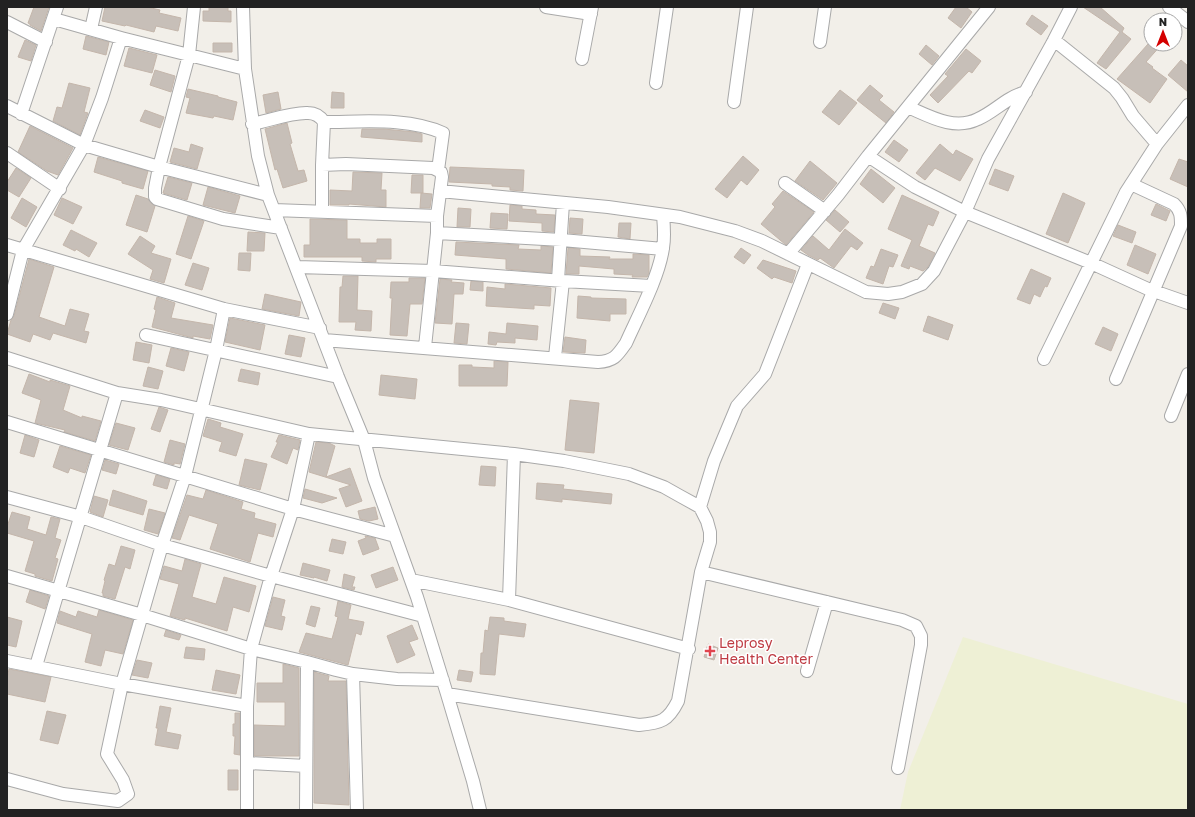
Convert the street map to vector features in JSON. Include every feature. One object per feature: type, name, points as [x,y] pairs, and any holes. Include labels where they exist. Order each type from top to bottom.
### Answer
[{"type":"street","points":[[91,29],[96,7]]},
{"type":"street","points":[[194,7],[189,55],[159,167],[154,194],[155,197],[157,199],[223,219],[281,228]]},
{"type":"street","points":[[244,7],[245,69],[252,124],[268,195],[297,267],[338,377],[364,440],[374,478],[423,616],[473,781],[480,810]]},
{"type":"street","points":[[546,7],[592,10],[582,59]]},
{"type":"street","points":[[656,83],[666,7]]},
{"type":"street","points":[[734,102],[747,7]]},
{"type":"street","points":[[820,42],[825,7]]},
{"type":"street","points":[[788,254],[825,211],[989,7]]},
{"type":"street","points":[[440,191],[563,203],[680,217],[762,241],[866,292],[888,294],[902,292],[922,284],[934,272],[965,212],[988,159],[1026,92],[1071,7]]},
{"type":"street","points":[[1169,7],[1188,22]]},
{"type":"street","points":[[21,114],[56,13],[91,29],[121,38],[245,69]]},
{"type":"street","points":[[7,22],[46,42]]},
{"type":"street","points":[[7,314],[23,250],[84,146],[102,98],[121,38]]},
{"type":"street","points":[[1054,40],[1114,88],[1133,116],[1157,144]]},
{"type":"street","points":[[908,107],[940,121],[960,123],[978,120],[1011,97],[1026,92]]},
{"type":"street","points":[[1044,359],[1131,184],[1157,144],[1188,105]]},
{"type":"street","points":[[7,106],[84,146],[268,195]]},
{"type":"street","points":[[252,124],[295,114],[309,113],[316,114],[324,122],[402,122],[435,130],[443,133],[438,170]]},
{"type":"street","points":[[322,211],[324,122]]},
{"type":"street","points":[[7,153],[60,189]]},
{"type":"street","points":[[868,156],[914,187],[965,212],[1091,263],[1153,291],[1188,303]]},
{"type":"street","points":[[322,165],[346,164],[433,168],[441,172],[442,177],[437,216],[437,233],[425,347]]},
{"type":"street","points":[[785,183],[825,211]]},
{"type":"street","points":[[1116,379],[1181,226],[1181,213],[1174,204],[1131,184]]},
{"type":"street","points":[[555,357],[561,281],[563,203]]},
{"type":"street","points":[[274,210],[437,216]]},
{"type":"street","points":[[324,340],[555,357],[598,362],[613,359],[619,354],[626,343],[660,264],[663,249],[663,215]]},
{"type":"street","points":[[437,233],[562,240],[663,249]]},
{"type":"street","points":[[7,245],[224,309],[320,328]]},
{"type":"street","points":[[700,507],[714,461],[737,406],[766,374],[808,264]]},
{"type":"street","points":[[297,267],[433,271],[651,286]]},
{"type":"street","points":[[7,779],[63,794],[118,801],[128,794],[123,780],[107,754],[122,684],[162,545],[185,476],[216,350],[224,309]]},
{"type":"street","points":[[146,335],[338,377]]},
{"type":"street","points":[[7,358],[117,393],[161,400],[309,434],[514,454],[629,474],[664,487],[700,507],[707,521],[710,532],[710,542],[702,572],[689,649],[678,701],[672,714],[657,724],[639,725],[447,694]]},
{"type":"street","points":[[1171,416],[1188,374]]},
{"type":"street","points":[[36,666],[117,393]]},
{"type":"street","points":[[7,422],[293,509],[395,536]]},
{"type":"street","points":[[247,810],[247,706],[251,649],[271,576],[293,509],[309,434]]},
{"type":"street","points":[[509,600],[514,454]]},
{"type":"street","points":[[7,497],[81,517],[162,545],[271,576],[423,616]]},
{"type":"street","points":[[702,572],[902,620],[916,626],[921,636],[921,645],[898,768]]},
{"type":"street","points":[[7,576],[251,649],[353,674],[397,679],[443,680]]},
{"type":"street","points":[[410,580],[509,600],[689,649]]},
{"type":"street","points":[[806,671],[827,602]]},
{"type":"street","points":[[7,660],[122,684],[247,706]]},
{"type":"street","points":[[306,810],[307,662]]},
{"type":"street","points":[[353,674],[357,810]]},
{"type":"street","points":[[248,763],[306,766]]},
{"type":"green space","points":[[963,637],[1188,704],[1188,810],[900,810],[908,772]]},
{"type":"building","points":[[34,7],[49,7],[41,31],[28,23]]},
{"type":"building","points":[[105,7],[147,7],[160,10],[159,13],[181,18],[178,31],[156,26],[154,32],[102,21]]},
{"type":"building","points":[[209,7],[228,7],[228,11],[231,11],[231,22],[203,21],[203,11],[209,11]]},
{"type":"building","points":[[956,7],[966,7],[972,12],[961,28],[948,18]]},
{"type":"building","points":[[1083,7],[1100,7],[1124,28],[1122,32],[1131,39],[1106,69],[1097,63],[1120,32]]},
{"type":"building","points":[[1032,15],[1048,26],[1041,35],[1026,24]]},
{"type":"building","points":[[86,36],[109,42],[106,55],[83,49]]},
{"type":"building","points":[[25,40],[36,45],[31,61],[18,57]]},
{"type":"building","points":[[213,43],[232,43],[232,52],[213,52]]},
{"type":"building","points":[[926,45],[939,56],[932,65],[919,54]]},
{"type":"building","points":[[129,48],[157,55],[152,73],[124,66]]},
{"type":"building","points":[[966,49],[981,61],[972,73],[969,71],[938,103],[930,95],[948,76],[945,74]]},
{"type":"building","points":[[1143,50],[1143,52],[1155,52],[1146,62],[1167,79],[1150,103],[1117,79]]},
{"type":"building","points":[[1181,60],[1188,66],[1188,92],[1168,75]]},
{"type":"building","points":[[155,70],[175,76],[171,92],[150,85]]},
{"type":"building","points":[[69,83],[90,88],[84,112],[88,113],[80,135],[53,121],[57,107],[62,108]]},
{"type":"building","points":[[870,85],[883,96],[879,100],[894,112],[886,123],[857,100]]},
{"type":"building","points":[[188,89],[237,102],[233,120],[186,113],[190,98],[186,97]]},
{"type":"building","points":[[840,90],[857,103],[839,125],[822,112]]},
{"type":"building","points":[[278,92],[281,109],[266,113],[263,95]]},
{"type":"building","points":[[332,92],[344,93],[344,108],[331,108]]},
{"type":"building","points":[[145,110],[164,117],[160,128],[140,121]]},
{"type":"building","points":[[287,123],[292,143],[290,144],[298,171],[304,170],[307,181],[283,188],[277,169],[275,170],[265,129]]},
{"type":"building","points":[[30,126],[73,148],[58,175],[47,171],[18,152]]},
{"type":"building","points":[[362,129],[384,129],[414,132],[422,134],[422,142],[361,137]]},
{"type":"building","points":[[894,140],[908,150],[899,162],[885,152]]},
{"type":"building","points":[[191,144],[203,148],[197,169],[170,162],[174,148],[189,152]]},
{"type":"building","points":[[940,144],[953,155],[956,150],[973,159],[960,181],[935,168],[925,180],[916,173]]},
{"type":"building","points":[[743,156],[759,170],[747,185],[741,180],[727,198],[715,189]]},
{"type":"building","points":[[98,157],[148,171],[143,189],[122,183],[122,181],[94,172]]},
{"type":"building","points":[[1179,159],[1188,162],[1188,187],[1170,179]]},
{"type":"building","points":[[810,161],[837,183],[823,200],[795,181]]},
{"type":"building","points":[[450,167],[524,170],[523,191],[510,190],[510,187],[492,186],[492,184],[449,182]]},
{"type":"building","points":[[16,168],[31,178],[19,197],[7,190],[7,182]]},
{"type":"building","points":[[871,169],[895,188],[883,203],[860,184]]},
{"type":"building","points":[[995,169],[1014,176],[1008,191],[989,184]]},
{"type":"building","points":[[353,172],[382,173],[381,190],[386,190],[386,207],[349,204],[330,205],[330,190],[352,191]]},
{"type":"building","points":[[412,175],[423,175],[423,193],[411,193]]},
{"type":"building","points":[[168,177],[192,183],[187,200],[163,193]]},
{"type":"building","points":[[208,187],[240,196],[235,213],[203,205]]},
{"type":"building","points":[[783,191],[814,212],[786,245],[761,224],[775,207],[772,204]]},
{"type":"building","points":[[421,193],[432,194],[430,208],[420,208]]},
{"type":"building","points":[[1063,193],[1085,203],[1068,243],[1046,234]]},
{"type":"building","points":[[136,195],[148,199],[155,206],[147,232],[126,225]]},
{"type":"building","points":[[902,195],[939,212],[933,226],[928,224],[919,246],[935,253],[928,267],[923,271],[910,266],[909,269],[901,266],[912,240],[888,229]]},
{"type":"building","points":[[22,198],[37,207],[26,227],[11,218]]},
{"type":"building","points":[[62,198],[82,207],[73,224],[54,215]]},
{"type":"building","points":[[1156,204],[1170,211],[1166,221],[1151,215]]},
{"type":"building","points":[[510,205],[522,206],[522,209],[536,210],[536,214],[555,215],[554,232],[542,231],[542,223],[509,221]]},
{"type":"building","points":[[458,208],[471,209],[470,227],[457,227]]},
{"type":"building","points":[[835,210],[849,222],[840,232],[826,220]]},
{"type":"building","points":[[491,213],[508,214],[507,229],[490,228]]},
{"type":"building","points":[[188,216],[204,221],[191,259],[176,254]]},
{"type":"building","points":[[570,218],[583,219],[582,234],[569,233]]},
{"type":"building","points":[[310,219],[347,220],[347,239],[360,239],[360,243],[377,243],[377,239],[391,239],[391,259],[376,259],[376,262],[362,261],[362,257],[304,257],[304,245],[310,245]]},
{"type":"building","points":[[619,223],[631,223],[630,239],[618,237]]},
{"type":"building","points":[[1118,225],[1136,232],[1132,243],[1113,236]]},
{"type":"building","points":[[845,229],[863,243],[857,250],[851,246],[834,268],[820,258],[818,260],[801,250],[813,236],[829,250]]},
{"type":"building","points":[[71,230],[97,243],[89,257],[76,249],[75,251],[63,245]]},
{"type":"building","points":[[248,232],[265,233],[264,251],[247,251]]},
{"type":"building","points":[[140,236],[155,246],[151,253],[171,259],[164,283],[150,279],[153,270],[128,254]]},
{"type":"building","points":[[456,242],[519,245],[518,249],[541,250],[541,246],[553,247],[551,273],[506,269],[506,259],[455,255]]},
{"type":"building","points":[[1135,245],[1156,254],[1148,274],[1127,265]]},
{"type":"building","points":[[568,248],[580,249],[580,256],[610,257],[609,259],[633,259],[633,254],[649,255],[649,273],[647,277],[632,277],[633,275],[614,274],[614,269],[579,266],[579,274],[566,274]]},
{"type":"building","points":[[741,248],[751,255],[744,264],[734,257]]},
{"type":"building","points":[[881,249],[898,255],[893,267],[889,266],[883,284],[866,278],[871,266],[874,267]]},
{"type":"building","points":[[239,253],[251,253],[250,271],[238,270]]},
{"type":"building","points":[[29,259],[54,267],[39,317],[65,326],[70,309],[89,314],[84,331],[89,332],[86,343],[53,333],[50,340],[33,334],[30,342],[7,334],[11,320],[14,316]]},
{"type":"building","points":[[763,260],[796,271],[792,283],[774,277],[772,279],[757,268]]},
{"type":"building","points":[[193,263],[209,268],[202,290],[185,285]]},
{"type":"building","points":[[1031,269],[1051,278],[1040,297],[1034,294],[1030,304],[1017,299]]},
{"type":"building","points":[[343,276],[358,276],[357,310],[372,311],[371,331],[355,330],[356,322],[339,322],[340,287],[342,287]]},
{"type":"building","points":[[409,278],[425,278],[422,304],[410,304],[407,336],[390,335],[392,298],[390,298],[391,282],[409,282]]},
{"type":"building","points":[[440,279],[464,283],[463,294],[454,294],[452,324],[435,323]]},
{"type":"building","points":[[471,281],[483,282],[483,291],[470,290]]},
{"type":"building","points":[[505,284],[551,288],[550,306],[534,305],[534,309],[486,306],[487,287],[505,289]]},
{"type":"building","points":[[265,294],[301,302],[299,316],[262,309]]},
{"type":"building","points":[[578,296],[626,299],[626,314],[610,314],[610,321],[577,318]]},
{"type":"building","points":[[157,297],[175,303],[171,318],[213,325],[210,339],[193,336],[193,338],[152,327]]},
{"type":"building","points":[[883,303],[899,308],[895,319],[879,313]]},
{"type":"building","points":[[928,316],[953,325],[948,340],[923,331]]},
{"type":"building","points":[[230,318],[265,325],[260,350],[225,342]]},
{"type":"building","points":[[456,323],[469,324],[467,344],[454,343]]},
{"type":"building","points":[[507,323],[538,326],[537,340],[515,338],[515,343],[497,342],[496,345],[488,344],[489,332],[506,334]]},
{"type":"building","points":[[1103,327],[1118,334],[1111,351],[1095,344]]},
{"type":"building","points":[[289,335],[305,338],[301,357],[285,354]]},
{"type":"building","points":[[565,337],[586,340],[585,353],[563,352]]},
{"type":"building","points":[[136,342],[152,345],[149,363],[133,360]]},
{"type":"building","points":[[171,348],[189,352],[184,371],[166,366]]},
{"type":"building","points":[[494,361],[508,362],[507,386],[459,386],[459,365],[494,368]]},
{"type":"building","points":[[148,367],[163,371],[158,389],[143,386]]},
{"type":"building","points":[[241,369],[260,373],[258,385],[238,381]]},
{"type":"building","points":[[29,374],[50,382],[50,380],[70,386],[63,410],[82,418],[82,416],[101,421],[95,441],[64,432],[65,430],[35,423],[41,400],[22,393]]},
{"type":"building","points":[[381,375],[417,379],[415,399],[379,395]]},
{"type":"building","points":[[570,400],[599,403],[594,453],[565,450]]},
{"type":"building","points":[[159,407],[168,410],[160,432],[151,429]]},
{"type":"building","points":[[208,419],[221,423],[220,427],[243,434],[236,456],[219,451],[222,442],[203,436]]},
{"type":"building","points":[[116,423],[135,428],[128,450],[109,445]]},
{"type":"building","points":[[25,435],[39,440],[34,457],[20,453]]},
{"type":"building","points":[[279,435],[300,440],[298,450],[293,448],[287,464],[271,457],[278,442],[276,442]]},
{"type":"building","points":[[170,440],[185,444],[180,464],[174,463],[174,465],[164,462]]},
{"type":"building","points":[[316,442],[329,443],[335,446],[326,477],[350,468],[362,501],[346,507],[339,489],[351,485],[309,472]]},
{"type":"building","points":[[60,446],[91,455],[85,473],[70,468],[68,473],[53,467]]},
{"type":"building","points":[[245,459],[267,464],[260,490],[239,485]]},
{"type":"building","points":[[105,460],[119,464],[116,474],[102,470]]},
{"type":"building","points":[[481,466],[496,467],[495,486],[479,485]]},
{"type":"building","points":[[156,475],[170,479],[167,489],[153,485]]},
{"type":"building","points":[[537,483],[564,485],[563,489],[612,494],[611,504],[562,499],[562,502],[536,499]]},
{"type":"building","points":[[305,489],[337,498],[322,503],[303,498]]},
{"type":"building","points":[[113,490],[147,501],[143,515],[109,505]]},
{"type":"building","points":[[206,490],[243,502],[241,509],[255,513],[254,518],[276,524],[273,537],[258,533],[250,562],[210,549],[218,524],[189,515],[180,540],[172,538],[187,495],[203,499]]},
{"type":"building","points":[[94,496],[108,500],[103,517],[90,512]]},
{"type":"building","points":[[375,507],[378,519],[369,521],[360,519],[358,511]]},
{"type":"building","points":[[149,509],[165,513],[158,534],[144,530]]},
{"type":"building","points":[[12,512],[30,517],[27,529],[46,535],[51,517],[60,519],[55,538],[61,540],[55,558],[58,559],[52,581],[35,576],[35,574],[25,571],[34,541],[7,533],[7,527]]},
{"type":"building","points":[[365,536],[375,538],[379,549],[363,555],[358,541],[366,538]]},
{"type":"building","points":[[332,539],[346,542],[343,554],[329,551]]},
{"type":"building","points":[[121,546],[135,550],[130,569],[125,567],[115,599],[103,596],[102,593],[109,564],[115,566]]},
{"type":"building","points":[[185,559],[201,564],[192,597],[216,604],[224,577],[256,586],[249,612],[233,607],[227,631],[185,618],[185,620],[170,616],[179,584],[160,579],[164,566],[182,571]]},
{"type":"building","points":[[303,563],[330,570],[327,581],[300,575]]},
{"type":"building","points":[[393,567],[398,580],[376,588],[371,575]]},
{"type":"building","points":[[344,574],[355,577],[352,587],[355,587],[354,590],[342,587]]},
{"type":"building","points":[[30,590],[49,596],[45,609],[26,602]]},
{"type":"building","points":[[273,597],[285,600],[281,616],[285,617],[282,630],[265,626]]},
{"type":"building","points":[[338,601],[351,605],[348,619],[364,622],[361,635],[356,633],[348,665],[299,652],[306,633],[332,639],[338,617],[335,616]]},
{"type":"building","points":[[311,606],[320,608],[315,627],[306,624]]},
{"type":"building","points":[[99,610],[133,620],[123,654],[105,650],[101,666],[85,662],[92,634],[57,623],[60,611],[76,617],[78,611],[97,617]]},
{"type":"building","points":[[7,617],[22,621],[16,647],[7,645]]},
{"type":"building","points":[[490,617],[504,618],[504,621],[526,624],[524,637],[499,634],[495,675],[480,674],[481,653],[483,653],[485,630],[488,631]]},
{"type":"building","points":[[412,625],[418,639],[409,642],[415,655],[397,663],[387,636]]},
{"type":"building","points":[[166,630],[181,635],[179,640],[164,636]]},
{"type":"building","points":[[708,644],[718,648],[714,660],[704,657]]},
{"type":"building","points":[[186,647],[205,649],[204,660],[184,658]]},
{"type":"building","points":[[137,660],[152,663],[148,678],[132,675]]},
{"type":"building","points":[[283,664],[299,668],[299,756],[254,756],[254,725],[285,726],[285,702],[257,702],[257,683],[283,683]]},
{"type":"building","points":[[9,669],[51,677],[45,702],[7,694]]},
{"type":"building","points":[[216,670],[240,675],[236,694],[212,690]]},
{"type":"building","points":[[459,670],[473,672],[471,682],[457,680]]},
{"type":"building","points":[[314,672],[329,676],[328,681],[346,681],[349,805],[314,803]]},
{"type":"building","points":[[160,706],[171,708],[166,732],[181,735],[178,749],[155,745]]},
{"type":"building","points":[[47,711],[66,715],[58,744],[40,740]]},
{"type":"building","points":[[235,713],[240,713],[240,755],[234,754],[235,736],[233,736],[233,724],[235,724]]},
{"type":"building","points":[[228,770],[238,770],[238,790],[228,790]]},
{"type":"place","name":"Leprosy Health Center","points":[[710,651]]}]
